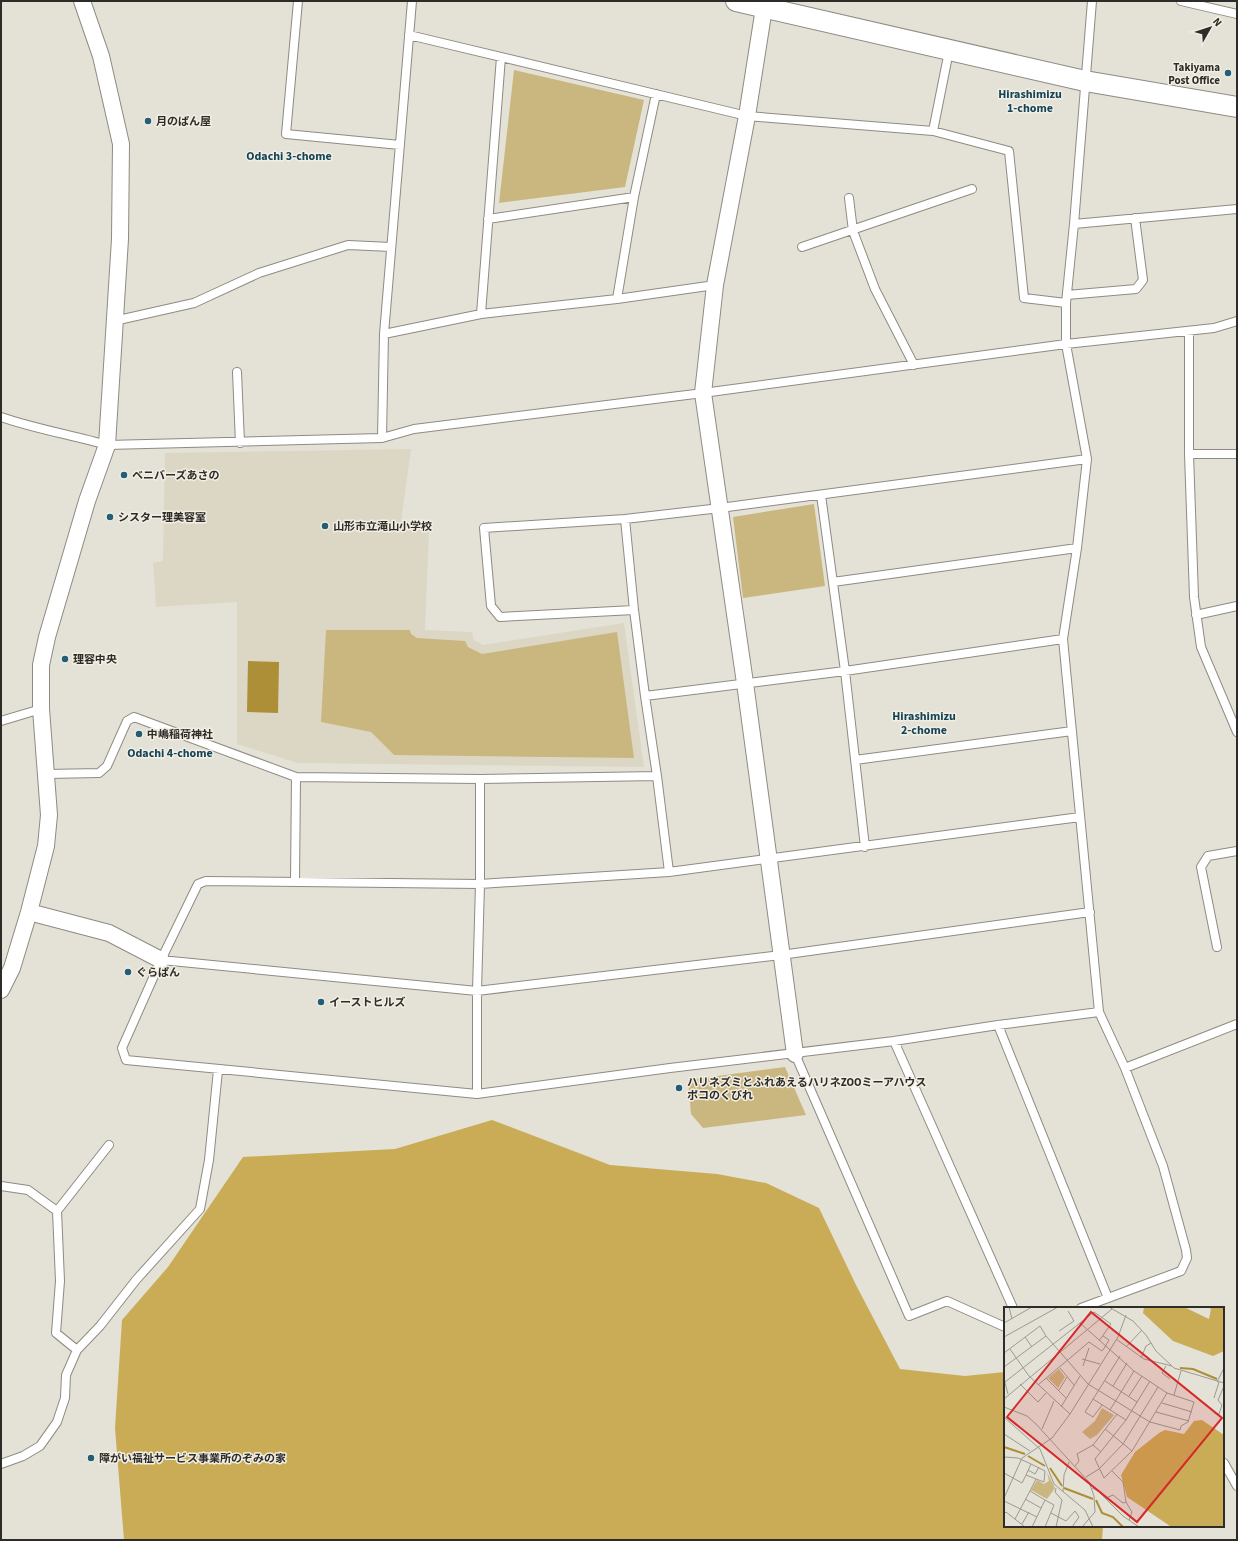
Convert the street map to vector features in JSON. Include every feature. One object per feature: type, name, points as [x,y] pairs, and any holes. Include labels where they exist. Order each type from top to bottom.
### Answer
[{"type":"street","points":[[1,990],[12,968],[29,912],[46,846],[49,815],[41,709],[41,665],[47,637],[87,501],[107,445],[120,239],[121,144],[101,56],[82,1]]},
{"type":"street","points":[[736,1],[765,4],[949,51],[1085,81],[1237,108]]},
{"type":"street","points":[[765,4],[747,116],[715,285],[703,393],[745,683],[795,1054]]},
{"type":"street","points":[[29,912],[109,933],[161,960]]},
{"type":"lane","points":[[298,1],[286,134],[400,145]]},
{"type":"lane","points":[[382,438],[384,334],[412,1]]},
{"type":"lane","points":[[1084,1307],[1181,1271],[1187,1258],[1162,1166],[1125,1068],[1099,1012],[1063,639],[1077,548],[1087,459],[1066,344],[1067,299],[1092,1]]},
{"type":"lane","points":[[1181,1],[1237,14]]},
{"type":"lane","points":[[409,35],[747,116],[933,131],[1009,151],[1024,298],[1067,299],[1136,289],[1143,280],[1135,218]]},
{"type":"lane","points":[[933,131],[949,51]]},
{"type":"lane","points":[[481,314],[501,57]]},
{"type":"lane","points":[[617,299],[634,197],[656,94]]},
{"type":"lane","points":[[802,247],[853,231],[972,189]]},
{"type":"lane","points":[[488,219],[634,197]]},
{"type":"lane","points":[[849,198],[853,231],[874,289],[914,365]]},
{"type":"lane","points":[[1074,224],[1237,209]]},
{"type":"lane","points":[[114,321],[194,303],[260,273],[348,246],[391,247]]},
{"type":"lane","points":[[384,334],[481,314],[617,299],[715,285]]},
{"type":"lane","points":[[1,417],[21,424],[107,445],[382,438],[414,429],[703,393],[1066,344],[1214,328],[1237,321]]},
{"type":"lane","points":[[1189,331],[1189,454],[1194,597],[1196,615],[1201,647],[1237,732]]},
{"type":"lane","points":[[237,372],[240,442]]},
{"type":"lane","points":[[1189,454],[1237,454]]},
{"type":"lane","points":[[634,610],[500,617],[491,606],[484,528],[625,519],[821,495],[1087,459]]},
{"type":"lane","points":[[821,495],[845,672],[865,847]]},
{"type":"lane","points":[[625,519],[634,610],[669,872]]},
{"type":"lane","points":[[833,582],[1077,548]]},
{"type":"lane","points":[[1196,615],[1237,606]]},
{"type":"lane","points":[[645,696],[845,672],[1063,639]]},
{"type":"lane","points":[[1,721],[41,709]]},
{"type":"lane","points":[[47,774],[99,772],[107,766],[127,721],[134,717],[296,777],[480,780],[657,776]]},
{"type":"lane","points":[[855,760],[1072,730]]},
{"type":"lane","points":[[295,881],[296,777]]},
{"type":"lane","points":[[477,1094],[480,780]]},
{"type":"lane","points":[[1080,817],[769,860],[669,872],[480,884],[206,881],[198,884],[161,960],[122,1048],[126,1060],[477,1094],[670,1068],[894,1041],[998,1025],[1099,1012]]},
{"type":"lane","points":[[1217,947],[1201,867],[1208,856],[1237,851]]},
{"type":"lane","points":[[161,960],[477,991],[781,955],[1090,912]]},
{"type":"lane","points":[[1125,1068],[1237,1024]]},
{"type":"lane","points":[[998,1025],[1108,1298]]},
{"type":"lane","points":[[894,1041],[1013,1307]]},
{"type":"lane","points":[[795,1054],[909,1316],[947,1301],[1004,1327]]},
{"type":"lane","points":[[1,1464],[22,1456],[40,1446],[57,1422],[65,1398],[66,1375],[77,1350],[100,1326],[136,1280],[200,1209],[209,1160],[218,1070]]},
{"type":"lane","points":[[77,1350],[56,1332],[60,1281],[58,1211],[109,1145]]},
{"type":"lane","points":[[1,1186],[28,1190],[58,1211]]},
{"type":"lane","points":[[1224,1463],[1237,1486]]},
{"type":"shaded area","points":[[514,70],[644,100],[625,187],[499,203]]},
{"type":"shaded area","points":[[411,449],[401,531],[429,529],[425,630],[472,632],[474,640],[483,645],[624,623],[644,767],[298,763],[237,744],[237,602],[156,607],[153,563],[163,561],[165,453]]},
{"type":"shaded area","points":[[814,504],[825,586],[743,598],[733,517]]},
{"type":"shaded area","points":[[326,630],[410,630],[411,634],[417,638],[465,641],[468,647],[482,654],[617,632],[634,758],[394,755],[371,732],[321,722]]},
{"type":"shaded area","points":[[248,661],[279,662],[278,713],[247,712]]},
{"type":"shaded area","points":[[785,1067],[806,1115],[703,1128],[691,1114],[688,1080]]},
{"type":"shaded area","points":[[492,1120],[610,1165],[717,1174],[766,1183],[819,1208],[856,1285],[900,1369],[965,1376],[1004,1372],[1004,1527],[1103,1527],[1102,1540],[124,1540],[115,1428],[122,1320],[168,1267],[243,1157],[395,1149]]},
{"type":"place","name":"Takiyama Post Office","points":[[1228,73]]},
{"type":"place","name":"月のぱん屋","points":[[148,121]]},
{"type":"place","name":"ベニバーズあさの","points":[[124,475]]},
{"type":"place","name":"シスター理美容室","points":[[110,517]]},
{"type":"place","name":"山形市立滝山小学校","points":[[325,526]]},
{"type":"place","name":"理容中央","points":[[65,659]]},
{"type":"place","name":"中嶋稲荷神社","points":[[139,734]]},
{"type":"place","name":"ぐらぱん","points":[[128,972]]},
{"type":"place","name":"イーストヒルズ","points":[[321,1002]]},
{"type":"place","name":"ハリネズミとふれあえるハリネZOOミーアハウス ポコのくびれ","points":[[679,1088]]},
{"type":"place","name":"障がい福祉サービス事業所のぞみの家","points":[[91,1458]]},
{"type":"district","name":"Hirashimizu 1-chome","points":[[1030,101]]},
{"type":"district","name":"Odachi 3-chome","points":[[289,156]]},
{"type":"district","name":"Hirashimizu 2-chome","points":[[924,723]]},
{"type":"district","name":"Odachi 4-chome","points":[[170,753]]}]
